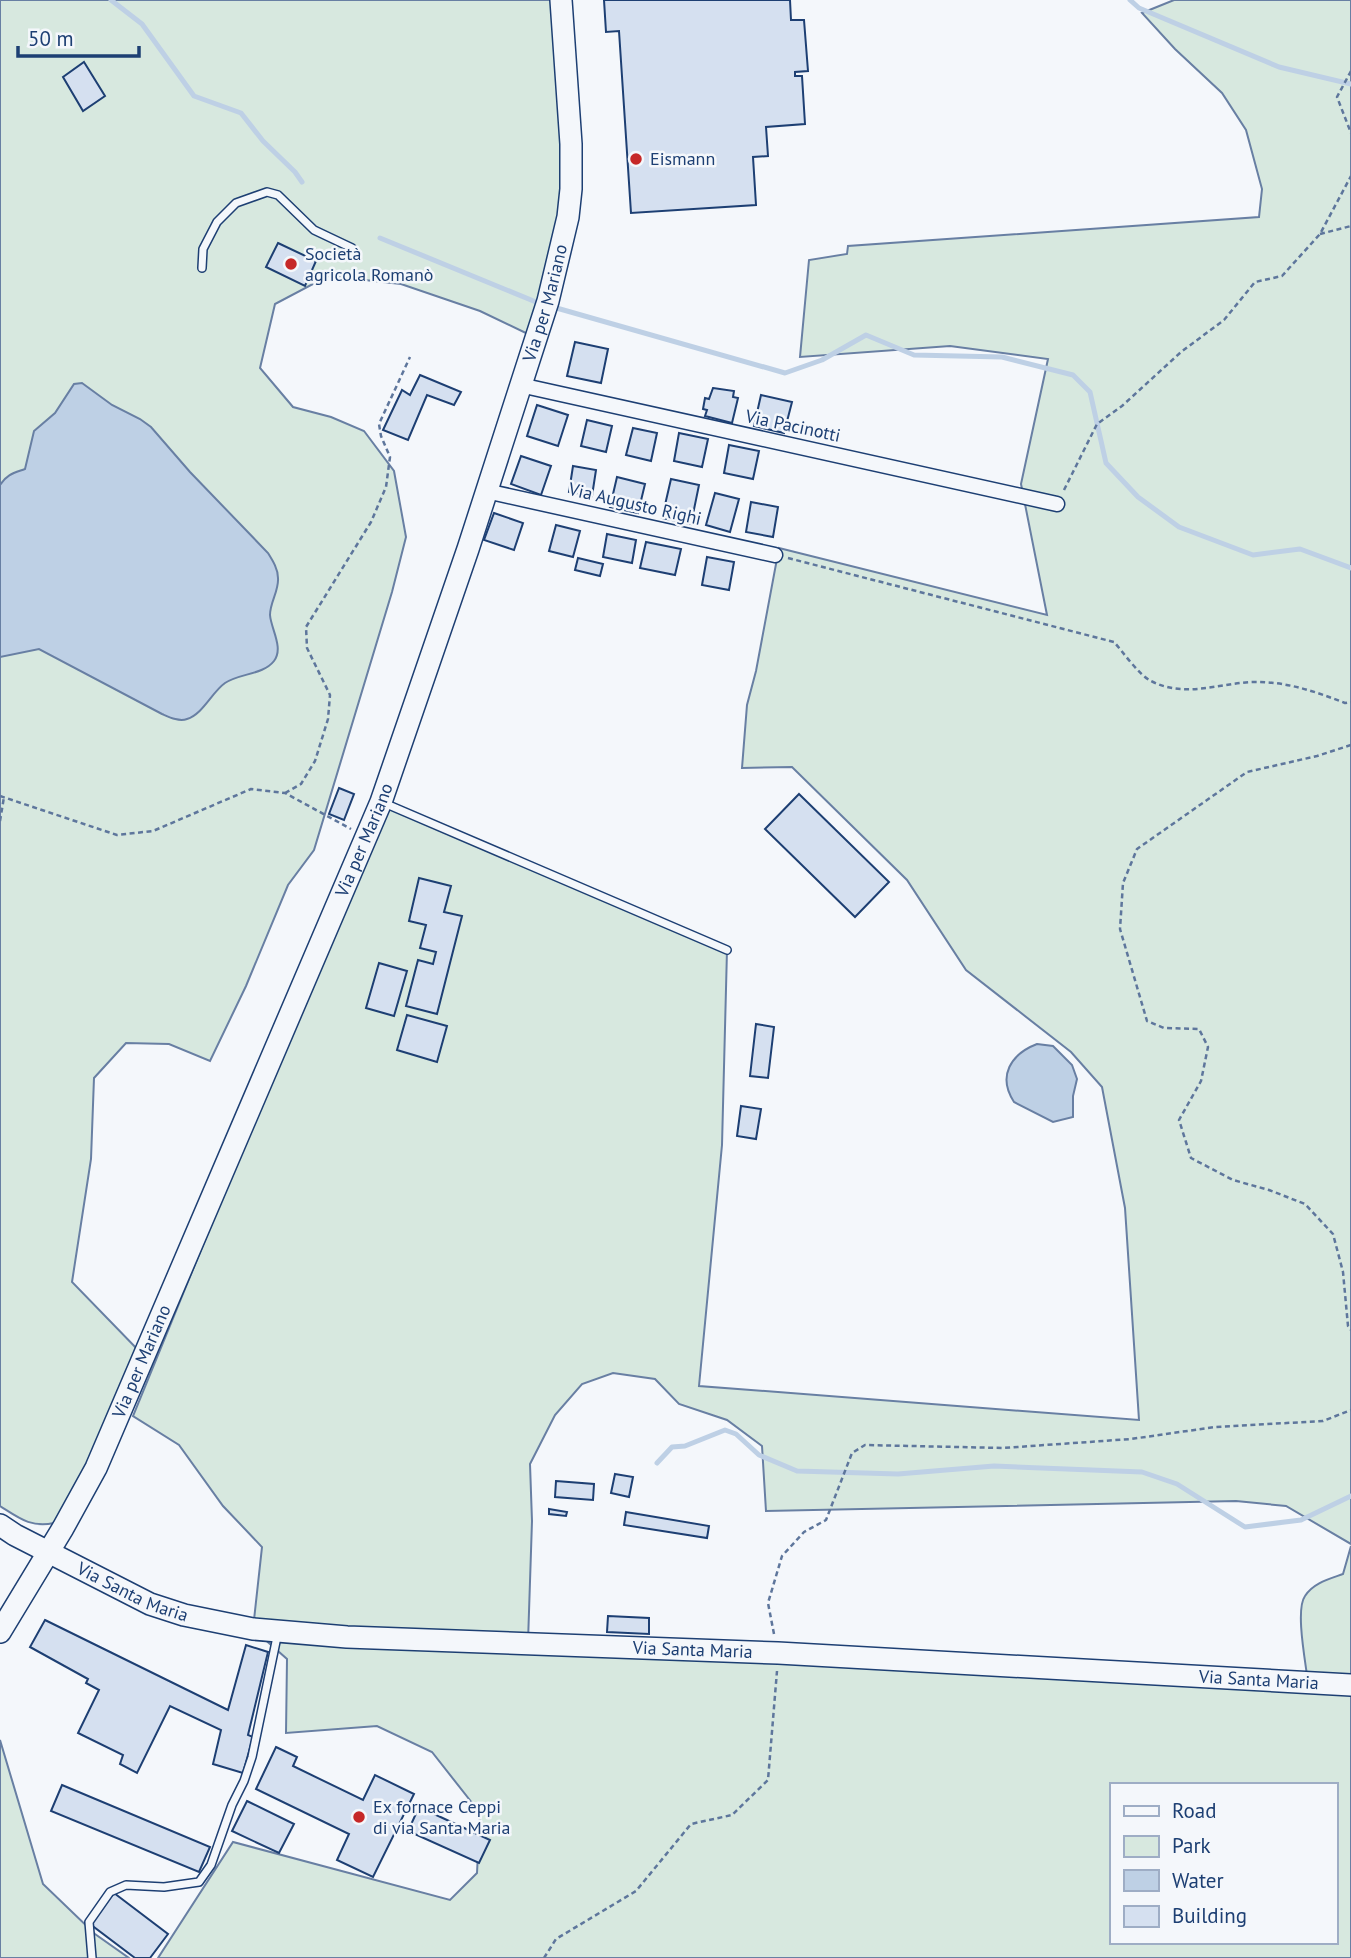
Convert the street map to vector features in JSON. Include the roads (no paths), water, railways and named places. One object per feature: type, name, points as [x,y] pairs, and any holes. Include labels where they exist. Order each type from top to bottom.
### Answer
[{"type":"street","name":"Via per Mariano","points":[[0,1632],[96,1468],[381,802],[548,301],[568,217],[571,144],[561,0]]},
{"type":"street","name":"Via Pacinotti","points":[[520,385],[1057,504]]},
{"type":"street","name":"Via Augusto Righi","points":[[486,491],[775,555]]},
{"type":"street","name":"Via Santa Maria","points":[[0,1525],[150,1604],[184,1615],[253,1629],[347,1637],[778,1653],[1351,1685]]},
{"type":"lane","points":[[202,268],[203,248],[217,222],[236,204],[267,192],[278,195],[314,230],[352,247]]},
{"type":"lane","points":[[381,802],[727,950]]},
{"type":"lane","points":[[92,1958],[89,1922],[110,1892],[126,1885],[164,1886],[198,1882],[211,1865],[252,1757],[278,1631]]},
{"type":"water","points":[[82,383],[112,405],[151,427],[268,553],[276,568],[278,583],[270,615],[278,650],[274,661],[264,669],[225,683],[198,713],[184,720],[162,714],[39,649],[0,657],[0,485],[8,476],[25,469],[34,431],[55,413],[74,384]]},
{"type":"water","points":[[1037,1044],[1053,1046],[1072,1065],[1077,1079],[1073,1096],[1073,1117],[1053,1122],[1014,1102],[1009,1092],[1009,1067],[1020,1054]]},
{"type":"waterway","points":[[111,0],[142,24],[194,96],[241,113],[302,182]]},
{"type":"waterway","points":[[1130,0],[1139,8],[1279,67],[1351,84]]},
{"type":"waterway","points":[[380,238],[536,302]]},
{"type":"waterway","points":[[553,307],[785,373],[822,360],[866,335],[914,355],[1002,357],[1073,375],[1090,392],[1106,463],[1138,497],[1179,527],[1253,555],[1300,549],[1351,568]]},
{"type":"waterway","points":[[657,1463],[672,1447],[685,1446],[725,1430],[736,1434],[759,1455],[797,1471],[898,1474],[994,1466],[1142,1472],[1177,1484],[1245,1527],[1301,1520],[1351,1496]]},
{"type":"place","name":"Eismann","points":[[636,159]]},
{"type":"place","name":"Società agricola Romanò","points":[[291,264]]},
{"type":"place","name":"Ex fornace Ceppi di via Santa Maria","points":[[359,1817]]}]
